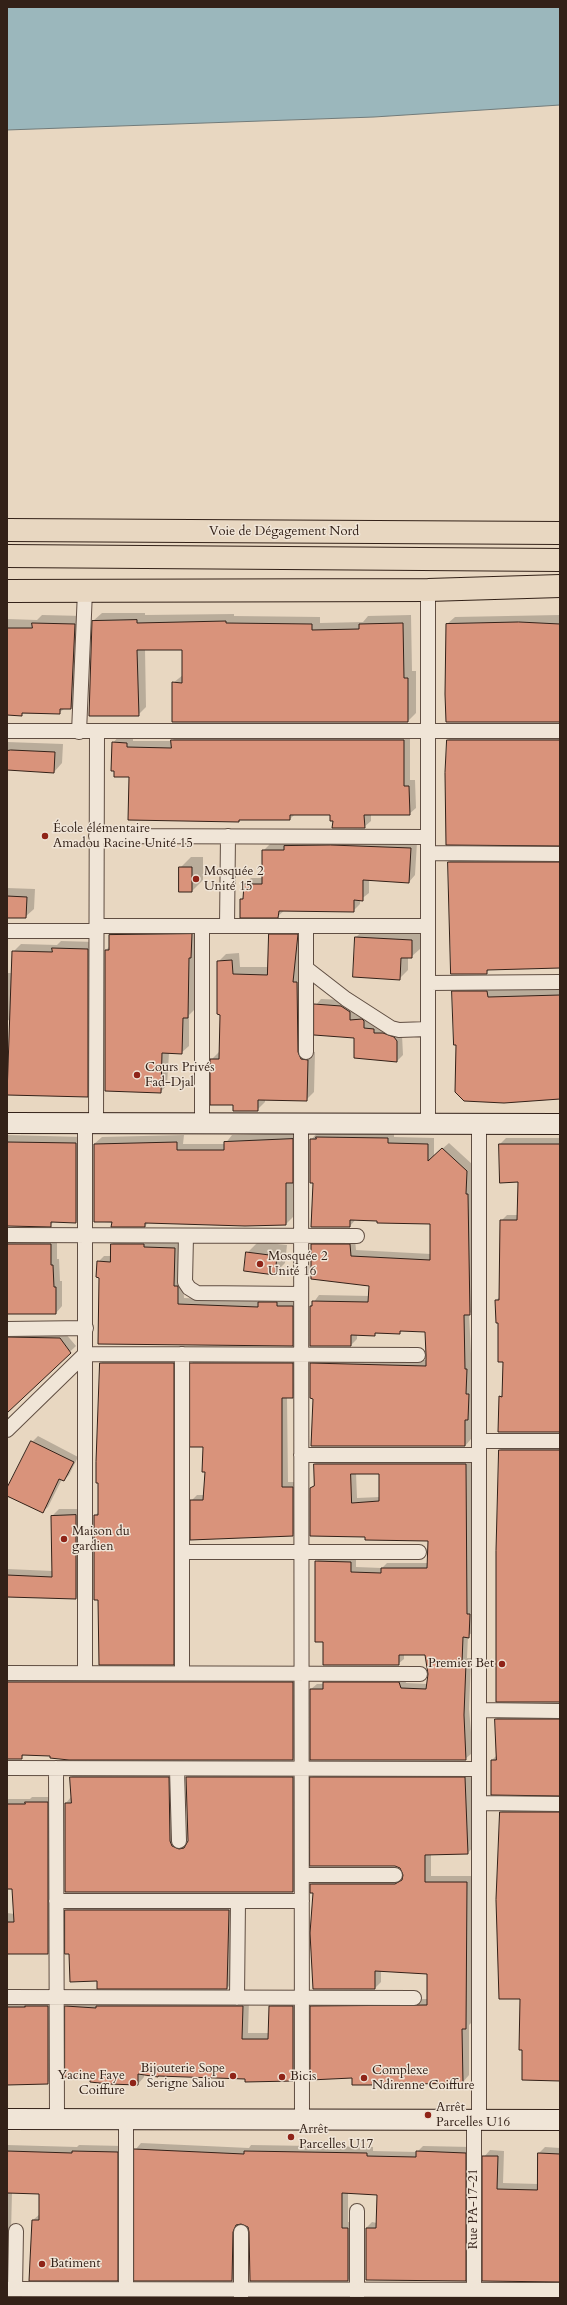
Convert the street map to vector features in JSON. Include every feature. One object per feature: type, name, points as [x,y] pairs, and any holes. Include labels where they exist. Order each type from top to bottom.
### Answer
[{"type":"main road","name":"Voie de Dégagement Nord","points":[[7,530],[560,534]]},
{"type":"main road","name":"Voie de Dégagement Nord","points":[[7,556],[560,560]]},
{"type":"main road","points":[[7,591],[428,590],[560,586]]},
{"type":"street","points":[[428,590],[428,1124]]},
{"type":"street","points":[[79,732],[85,591]]},
{"type":"street","points":[[7,731],[560,731]]},
{"type":"street","points":[[85,1673],[86,1235],[91,1123],[96,928],[96,732]]},
{"type":"street","points":[[96,836],[428,837]]},
{"type":"street","points":[[228,836],[228,926]]},
{"type":"street","points":[[428,853],[560,854]]},
{"type":"street","points":[[202,926],[202,1123]]},
{"type":"street","points":[[7,931],[202,926],[428,926]]},
{"type":"street","points":[[306,926],[306,1052]]},
{"type":"street","points":[[306,968],[346,999],[390,1028],[400,1030],[428,1029]]},
{"type":"street","points":[[428,983],[560,982]]},
{"type":"street","points":[[7,1123],[560,1124]]},
{"type":"street","points":[[301,1124],[302,2120]]},
{"type":"street","name":"Rue PA-17-21","points":[[474,2294],[477,2120],[479,1803],[479,1124]]},
{"type":"street","points":[[7,1235],[357,1236]]},
{"type":"street","points":[[186,1236],[185,1282],[189,1288],[197,1293],[301,1294]]},
{"type":"street","points":[[7,1329],[86,1328]]},
{"type":"street","points":[[7,1430],[85,1354],[418,1355]]},
{"type":"street","points":[[182,1354],[182,1673]]},
{"type":"street","points":[[479,1441],[560,1441]]},
{"type":"street","points":[[302,1455],[479,1455]]},
{"type":"street","points":[[182,1552],[419,1552]]},
{"type":"street","points":[[7,1673],[420,1674]]},
{"type":"street","points":[[479,1710],[560,1711]]},
{"type":"street","points":[[7,1768],[479,1769]]},
{"type":"street","points":[[56,1768],[57,2119]]},
{"type":"street","points":[[177,1769],[180,1841]]},
{"type":"street","points":[[479,1803],[560,1804]]},
{"type":"street","points":[[302,1875],[395,1875]]},
{"type":"street","points":[[56,1901],[302,1901]]},
{"type":"street","points":[[237,1998],[238,1901]]},
{"type":"street","points":[[7,1997],[414,1998]]},
{"type":"street","points":[[7,2119],[560,2120]]},
{"type":"street","points":[[126,2119],[126,2289]]},
{"type":"street","points":[[357,2211],[357,2294]]},
{"type":"street","points":[[16,2231],[11,2289],[60,2293],[126,2289],[241,2294],[474,2294],[560,2290]]},
{"type":"street","points":[[241,2232],[241,2294]]},
{"type":"water","points":[[7,7],[560,7],[560,105],[374,117],[7,130]]},
{"type":"building","points":[[137,620],[137,623],[226,621],[226,623],[312,624],[312,630],[359,629],[359,624],[403,623],[404,678],[408,678],[408,722],[172,722],[172,682],[182,683],[182,650],[137,650],[139,716],[89,716],[92,621]]},
{"type":"building","points":[[519,622],[560,624],[560,722],[446,722],[446,624]]},
{"type":"building","points":[[32,623],[75,624],[71,709],[60,709],[60,714],[22,713],[22,716],[7,715],[7,628],[32,628]]},
{"type":"building","points":[[171,740],[404,740],[404,786],[409,786],[410,815],[364,815],[365,828],[332,828],[333,821],[330,821],[330,815],[290,815],[290,820],[239,820],[239,822],[128,820],[129,777],[114,777],[114,771],[111,771],[112,742],[127,743],[127,747],[171,748]]},
{"type":"building","points":[[447,740],[560,740],[560,846],[446,845],[445,773]]},
{"type":"building","points":[[7,751],[55,752],[54,773],[7,770]]},
{"type":"building","points":[[331,845],[411,848],[409,883],[363,880],[363,901],[354,900],[354,912],[279,911],[278,918],[240,918],[240,899],[243,899],[244,884],[262,884],[262,850],[284,850],[284,846]]},
{"type":"building","points":[[448,862],[560,862],[560,968],[487,970],[487,974],[451,974]]},
{"type":"building","points":[[179,867],[192,867],[192,892],[179,892]]},
{"type":"building","points":[[7,896],[27,897],[26,918],[7,918]]},
{"type":"building","points":[[192,934],[191,958],[189,958],[188,1018],[183,1018],[182,1054],[162,1053],[161,1093],[105,1091],[105,950],[109,950],[109,935]]},
{"type":"building","points":[[269,934],[298,934],[293,982],[297,982],[298,1052],[301,1059],[308,1060],[307,1101],[258,1100],[258,1111],[233,1111],[233,1105],[210,1105],[210,1059],[219,1059],[220,1015],[217,1014],[217,961],[232,960],[233,974],[267,975]]},
{"type":"building","points":[[355,937],[412,940],[412,958],[401,958],[400,980],[353,977]]},
{"type":"building","points":[[52,948],[88,949],[88,1097],[7,1095],[12,951],[52,952]]},
{"type":"building","points":[[452,991],[487,991],[488,997],[560,995],[560,1099],[504,1103],[464,1101],[455,1092],[456,1045],[454,1045]]},
{"type":"building","points":[[314,1004],[341,1006],[350,1012],[350,1020],[362,1019],[364,1021],[364,1028],[374,1029],[374,1033],[383,1033],[394,1037],[397,1041],[397,1062],[354,1058],[354,1038],[314,1035]]},
{"type":"building","points":[[316,1137],[388,1138],[388,1143],[428,1144],[428,1161],[442,1148],[467,1171],[466,1194],[468,1194],[470,1315],[464,1315],[465,1369],[467,1369],[466,1394],[469,1394],[468,1420],[465,1420],[465,1446],[311,1446],[313,1399],[310,1398],[310,1363],[426,1366],[426,1355],[425,1332],[400,1331],[400,1334],[375,1333],[375,1336],[351,1335],[351,1346],[310,1346],[310,1306],[312,1306],[312,1301],[368,1302],[369,1286],[311,1279],[311,1244],[350,1244],[351,1256],[430,1260],[430,1224],[377,1223],[377,1221],[350,1220],[350,1227],[311,1227],[313,1183],[310,1183],[310,1139],[316,1139]]},
{"type":"building","points":[[293,1139],[293,1183],[286,1183],[286,1225],[245,1226],[145,1223],[145,1227],[111,1227],[112,1222],[94,1222],[94,1144],[177,1142],[177,1150],[224,1150],[224,1142]]},
{"type":"building","points":[[7,1142],[76,1143],[76,1223],[51,1222],[51,1227],[7,1226]]},
{"type":"building","points":[[499,1144],[560,1144],[560,1432],[498,1432],[499,1396],[502,1397],[503,1362],[498,1362],[498,1323],[496,1323],[495,1300],[499,1300],[500,1220],[517,1220],[518,1182],[500,1183]]},
{"type":"building","points":[[7,1244],[51,1244],[51,1265],[53,1265],[54,1287],[56,1287],[56,1314],[7,1314]]},
{"type":"building","points":[[111,1244],[144,1244],[144,1247],[175,1248],[174,1286],[178,1286],[178,1304],[258,1307],[258,1302],[277,1302],[277,1306],[293,1306],[293,1346],[98,1344],[99,1278],[96,1277],[97,1261],[110,1262]]},
{"type":"building","name":"Mosquée 2 Unité 16","points":[[246,1252],[277,1256],[275,1275],[244,1271]]},
{"type":"building","points":[[7,1337],[60,1338],[71,1353],[7,1413]]},
{"type":"building","points":[[100,1363],[174,1363],[174,1665],[99,1665],[98,1600],[94,1600],[94,1515],[98,1515],[98,1483],[96,1483],[96,1462]]},
{"type":"building","points":[[190,1363],[293,1363],[293,1398],[282,1398],[282,1487],[293,1487],[293,1536],[190,1540],[190,1500],[203,1500],[205,1472],[202,1472],[203,1447],[190,1447]]},
{"type":"building","points":[[31,1441],[74,1462],[64,1481],[59,1479],[43,1513],[7,1496],[7,1488]]},
{"type":"building","points":[[499,1450],[560,1450],[560,1702],[496,1702],[496,1551]]},
{"type":"building","points":[[314,1464],[466,1464],[467,1614],[470,1614],[469,1638],[463,1637],[462,1663],[466,1663],[464,1715],[466,1760],[310,1760],[310,1689],[323,1689],[323,1682],[399,1682],[401,1688],[426,1689],[428,1674],[425,1655],[399,1655],[399,1665],[323,1665],[323,1642],[315,1642],[315,1561],[351,1562],[351,1572],[381,1573],[381,1568],[427,1568],[428,1541],[365,1540],[365,1537],[310,1536],[310,1488],[314,1486]],"holes":[[[351,1474],[379,1474],[379,1501],[352,1503]]]},
{"type":"building","points":[[76,1515],[76,1599],[7,1597],[7,1575],[52,1577],[51,1516]]},
{"type":"building","points":[[7,1682],[293,1682],[293,1760],[69,1760],[50,1758],[50,1756],[22,1755],[22,1759],[7,1759]]},
{"type":"building","points":[[495,1719],[560,1719],[560,1796],[491,1795],[491,1760],[496,1760]]},
{"type":"building","points":[[70,1777],[169,1777],[170,1841],[172,1846],[179,1849],[184,1848],[188,1841],[186,1777],[293,1777],[293,1892],[65,1892],[65,1803],[71,1803]]},
{"type":"building","points":[[310,1777],[465,1777],[468,1854],[425,1855],[425,1882],[467,1882],[466,2029],[462,2029],[463,2083],[352,2085],[352,2078],[310,2080],[310,2006],[427,2005],[427,1974],[375,1971],[375,1989],[313,1989],[310,1933],[313,1893],[310,1893],[310,1884],[395,1884],[402,1880],[403,1875],[400,1868],[395,1866],[310,1866]]},
{"type":"building","points":[[25,1802],[48,1802],[48,1954],[7,1954],[7,1922],[14,1922],[12,1889],[7,1889],[7,1804],[25,1804]]},
{"type":"building","points":[[500,1812],[560,1812],[560,2081],[522,2080],[522,2050],[519,2050],[520,1999],[499,1999],[496,1900]]},
{"type":"building","points":[[65,1910],[229,1910],[227,1989],[97,1989],[97,1981],[70,1982],[69,1954],[65,1954]]},
{"type":"building","points":[[48,2006],[48,2084],[7,2085],[7,2007]]},
{"type":"building","points":[[65,2006],[96,2008],[96,2006],[243,2006],[242,2039],[268,2039],[269,2006],[293,2006],[293,2081],[245,2082],[245,2079],[158,2077],[138,2074],[138,2085],[90,2082],[90,2079],[65,2077]]},
{"type":"building","points":[[134,2149],[244,2154],[244,2151],[367,2153],[367,2156],[416,2157],[416,2151],[466,2153],[466,2281],[366,2280],[366,2228],[376,2228],[377,2195],[342,2193],[342,2228],[348,2228],[348,2281],[250,2281],[249,2232],[248,2227],[241,2224],[236,2225],[233,2232],[232,2281],[134,2281]]},
{"type":"building","points":[[7,2151],[72,2153],[72,2151],[118,2152],[118,2281],[29,2281],[32,2220],[39,2220],[39,2194],[7,2193]]},
{"type":"building","points":[[538,2153],[560,2154],[560,2282],[482,2281],[482,2156],[498,2156],[497,2189],[537,2190]]},
{"type":"place","name":"École élémentaire Amadou Racine Unité 15","points":[[45,836]]},
{"type":"place","name":"Mosquée 2 Unité 15","points":[[196,879]]},
{"type":"place","name":"Cours Privés Fad-Djal","points":[[137,1075]]},
{"type":"place","name":"Mosquée 2 Unité 16","points":[[260,1264]]},
{"type":"place","name":"Maison du gardien","points":[[64,1539]]},
{"type":"place","name":"Premier Bet","points":[[502,1664]]},
{"type":"place","name":"Bijouterie Sope Serigne Saliou","points":[[233,2076]]},
{"type":"place","name":"Bicis","points":[[282,2077]]},
{"type":"place","name":"Complexe Ndirenne Coiffure","points":[[364,2078]]},
{"type":"place","name":"Yacine Faye Coiffure","points":[[133,2083]]},
{"type":"place","name":"Arrêt Parcelles U16","points":[[428,2115]]},
{"type":"place","name":"Arrêt Parcelles U17","points":[[291,2137]]},
{"type":"place","name":"Batiment","points":[[42,2264]]}]
